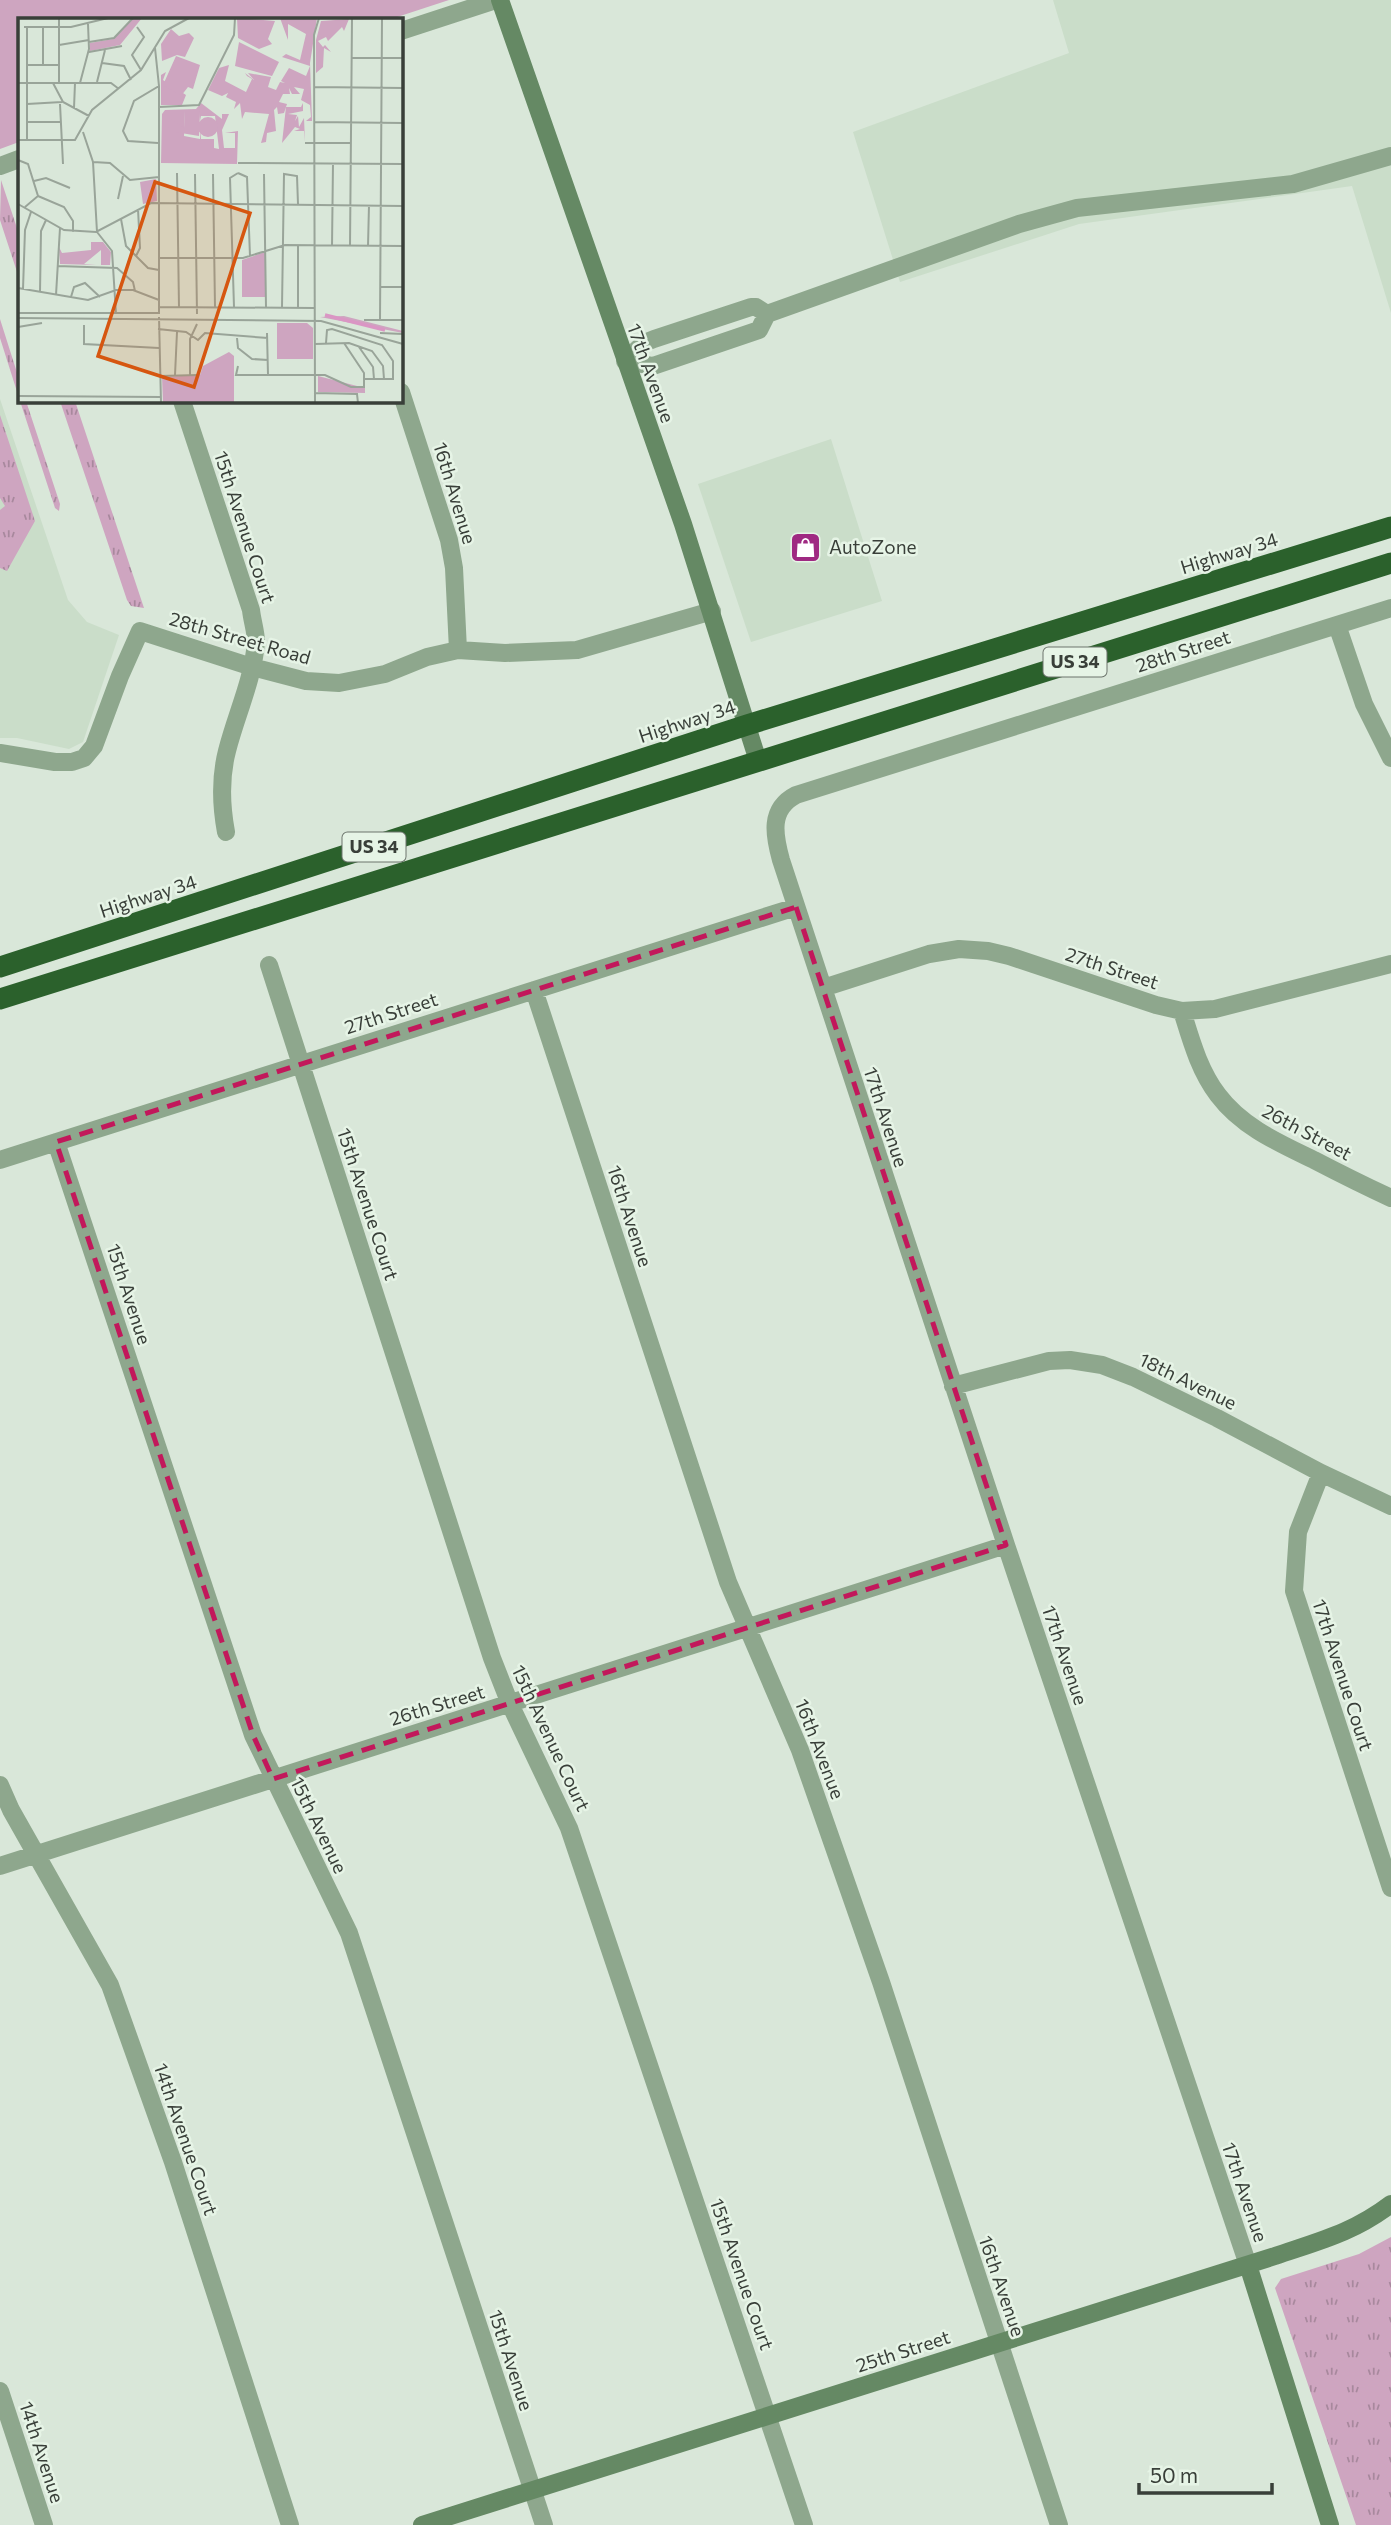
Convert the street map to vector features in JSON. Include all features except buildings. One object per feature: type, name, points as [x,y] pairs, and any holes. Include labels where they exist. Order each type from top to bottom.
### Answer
[{"type":"highway","name":"Highway 34","points":[[0,967],[747,725],[1391,527]]},
{"type":"highway","name":"US 34","points":[[0,999],[1391,563]]},
{"type":"street","points":[[402,31],[498,0]]},
{"type":"street","name":"17th Avenue","points":[[498,0],[712,611],[758,761]]},
{"type":"street","points":[[625,361],[654,366],[759,330],[766,314],[1019,224],[1077,208],[1293,184],[1391,156]]},
{"type":"street","points":[[0,166],[18,159]]},
{"type":"street","points":[[625,361],[643,344],[654,339],[751,307],[756,307],[766,314]]},
{"type":"street","name":"16th Avenue","points":[[402,395],[449,540],[454,568],[458,650]]},
{"type":"street","name":"15th Avenue Court","points":[[182,402],[251,610],[256,640],[252,667],[227,751],[222,783],[222,812],[226,832]]},
{"type":"street","name":"28th Street","points":[[789,799],[1391,608]]},
{"type":"street","name":"28th Street Road","points":[[0,753],[55,762],[72,762],[84,758],[94,746],[140,631],[252,667],[306,681],[339,683],[385,674],[427,657],[458,650],[506,653],[577,650],[712,611]]},
{"type":"street","points":[[1337,625],[1364,704],[1391,758]]},
{"type":"street","name":"17th Avenue","points":[[789,799],[775,820],[775,833],[796,907],[953,1386],[1248,2264],[1330,2525]]},
{"type":"street","name":"27th Street","points":[[0,1160],[796,907]]},
{"type":"street","name":"27th Street","points":[[822,988],[929,954],[959,949],[1009,956],[1156,1005],[1182,1011],[1215,1009],[1391,964]]},
{"type":"street","name":"15th Avenue Court","points":[[270,965],[488,1645],[510,1704],[569,1828],[804,2525]]},
{"type":"street","name":"16th Avenue","points":[[534,990],[728,1582],[800,1750],[881,1982],[1059,2525]]},
{"type":"street","name":"26th Street","points":[[1182,1011],[1196,1057],[1210,1083],[1218,1096],[1245,1123],[1391,1198]]},
{"type":"street","name":"15th Avenue","points":[[57,1142],[253,1735],[349,1933],[544,2525]]},
{"type":"street","name":"18th Avenue","points":[[953,1386],[1049,1361],[1070,1360],[1102,1365],[1133,1377],[1391,1506]]},
{"type":"street","name":"17th Avenue Court","points":[[1321,1473],[1298,1532],[1294,1591],[1391,1888]]},
{"type":"street","name":"26th Street","points":[[0,1866],[1006,1545]]},
{"type":"street","name":"14th Avenue Court","points":[[0,1785],[10,1810],[110,1985],[173,2162],[290,2525]]},
{"type":"street","name":"25th Street","points":[[422,2525],[768,2418],[1350,2231],[1391,2204]]},
{"type":"street","name":"14th Avenue","points":[[0,2391],[44,2525]]},
{"type":"highlighted area","points":[[796,907],[1006,1545],[273,1779],[253,1735],[56,1142]]},
{"type":"shaded area","points":[[1053,0],[1391,0],[1391,313],[1352,186],[1079,224],[900,282],[853,132],[1069,53]]},
{"type":"shaded area","points":[[0,399],[68,600],[87,622],[119,635],[83,742],[69,749],[17,738],[0,738]]},
{"type":"shaded area","points":[[831,439],[882,601],[751,642],[698,484]]},
{"type":"green space","points":[[0,0],[449,0],[394,18],[18,18],[18,142],[0,149]]},
{"type":"green space","points":[[1,180],[18,231],[18,275],[0,220]]},
{"type":"green space","points":[[0,319],[18,376],[18,395],[0,338]]},
{"type":"green space","points":[[20,402],[26,402],[60,504],[59,511],[55,508]]},
{"type":"green space","points":[[60,402],[75,402],[144,608],[131,606]]},
{"type":"green space","points":[[0,415],[35,521],[7,571],[0,568],[0,510],[5,506],[0,498]]},
{"type":"green space","points":[[1391,2237],[1391,2525],[1356,2525],[1275,2288],[1281,2279],[1359,2254]]},
{"type":"place","name":"AutoZone","points":[[806,547]]}]
